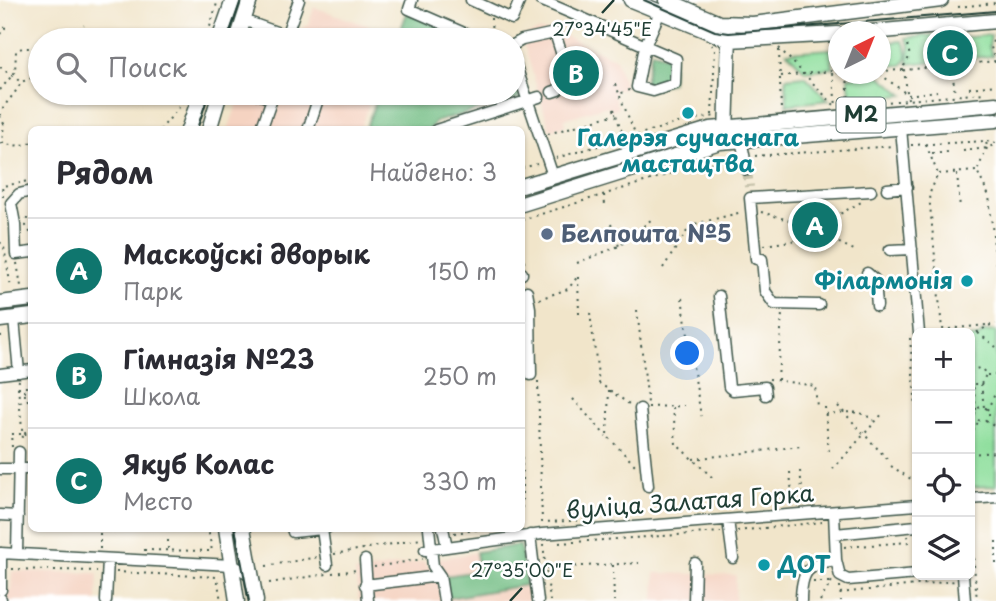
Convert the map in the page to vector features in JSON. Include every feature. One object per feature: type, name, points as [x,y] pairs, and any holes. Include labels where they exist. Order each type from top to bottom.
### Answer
[{"type":"main road","points":[[223,28],[233,0]]},
{"type":"main road","points":[[241,28],[250,0]]},
{"type":"main road","points":[[631,0],[730,24],[753,24],[941,0],[943,27]]},
{"type":"main road","points":[[663,6],[729,40],[828,40]]},
{"type":"main road","points":[[891,31],[943,27],[993,10]]},
{"type":"main road","points":[[729,131],[730,24]]},
{"type":"main road","name":"М2","points":[[525,203],[729,131],[996,104]]},
{"type":"main road","points":[[189,126],[192,105]]},
{"type":"main road","points":[[210,126],[216,105]]},
{"type":"main road","name":"М2","points":[[525,185],[710,129],[901,128],[996,120]]},
{"type":"main road","points":[[0,303],[28,300]]},
{"type":"main road","points":[[7,319],[28,316]]},
{"type":"main road","points":[[227,532],[237,601]]},
{"type":"main road","points":[[244,532],[256,601]]},
{"type":"street","points":[[292,28],[299,0]]},
{"type":"street","points":[[412,0],[409,9],[453,28]]},
{"type":"street","points":[[471,0],[512,19],[520,0]]},
{"type":"street","points":[[541,0],[645,46],[676,59],[675,84],[653,90],[638,87],[645,46],[663,6]]},
{"type":"street","points":[[243,20],[263,28]]},
{"type":"street","points":[[525,39],[555,33],[568,71],[558,90],[552,92]]},
{"type":"street","points":[[525,86],[534,99],[540,136],[554,176]]},
{"type":"street","points":[[525,102],[534,99]]},
{"type":"street","points":[[266,126],[271,105]]},
{"type":"street","points":[[309,126],[316,105]]},
{"type":"street","points":[[449,126],[515,105]]},
{"type":"street","points":[[901,128],[919,328]]},
{"type":"street","points":[[729,131],[745,157],[747,170]]},
{"type":"street","points":[[887,189],[907,187]]},
{"type":"street","points":[[28,190],[13,211],[16,254],[28,253]]},
{"type":"street","points":[[819,305],[774,304],[765,291],[754,246],[750,198],[869,195]]},
{"type":"street","points":[[890,250],[912,249]]},
{"type":"street","points":[[867,273],[875,280],[877,306]]},
{"type":"street","points":[[528,296],[526,327],[530,375]]},
{"type":"street","points":[[719,296],[729,387],[733,390],[765,387],[766,395]]},
{"type":"street","points":[[7,319],[19,372]]},
{"type":"street","points":[[0,374],[28,371]]},
{"type":"street","points":[[641,407],[647,482]]},
{"type":"street","points":[[17,554],[19,452]]},
{"type":"street","points":[[0,469],[28,469]]},
{"type":"street","points":[[975,499],[996,497]]},
{"type":"street","points":[[0,515],[28,506]]},
{"type":"street","name":"вуліца Залатая Горка","points":[[429,545],[447,547],[530,535],[728,526],[830,517],[912,506]]},
{"type":"street","points":[[830,517],[835,534],[839,575],[848,580],[912,574]]},
{"type":"street","points":[[728,526],[733,558]]},
{"type":"street","points":[[835,534],[912,527]]},
{"type":"street","points":[[325,532],[326,560]]},
{"type":"street","points":[[443,532],[447,547]]},
{"type":"street","points":[[530,535],[538,601]]},
{"type":"street","points":[[429,545],[433,566],[440,576],[444,601]]},
{"type":"street","points":[[1,590],[0,553],[232,565],[250,575]]},
{"type":"street","points":[[106,601],[108,559]]},
{"type":"street","points":[[802,601],[801,583],[813,565],[836,560]]},
{"type":"street","points":[[694,601],[695,563]]},
{"type":"street","points":[[365,564],[368,601]]},
{"type":"street","points":[[365,585],[440,576]]},
{"type":"street","points":[[963,580],[965,601]]},
{"type":"path","points":[[210,28],[218,0]]},
{"type":"path","points":[[958,7],[993,10],[996,3]]},
{"type":"path","points":[[0,34],[5,23]]},
{"type":"path","points":[[81,28],[84,25]]},
{"type":"path","points":[[996,33],[991,47],[996,66]]},
{"type":"path","points":[[905,40],[910,56],[904,66],[908,99],[982,93]]},
{"type":"path","points":[[710,42],[715,49],[712,116]]},
{"type":"path","points":[[0,90],[15,72],[16,51],[28,48]]},
{"type":"path","points":[[782,112],[779,48],[836,107],[833,84]]},
{"type":"path","points":[[891,71],[996,61]]},
{"type":"path","points":[[951,66],[955,95]]},
{"type":"path","points":[[0,67],[12,78],[21,82],[28,79]]},
{"type":"path","points":[[780,76],[828,71]]},
{"type":"path","points":[[891,81],[908,95],[937,92]]},
{"type":"path","points":[[21,82],[16,94],[3,106],[0,116],[4,124],[1,143],[23,146],[28,144]]},
{"type":"path","points":[[615,84],[635,135]]},
{"type":"path","points":[[848,84],[849,106]]},
{"type":"path","points":[[970,88],[996,85]]},
{"type":"path","points":[[619,93],[638,87]]},
{"type":"path","points":[[164,126],[184,105]]},
{"type":"path","points":[[614,110],[624,138]]},
{"type":"path","points":[[540,136],[616,114]]},
{"type":"path","points":[[712,116],[729,131]]},
{"type":"path","points":[[525,167],[712,116]]},
{"type":"path","points":[[986,141],[987,148],[977,171],[989,196],[996,265]]},
{"type":"path","points":[[910,145],[986,141],[996,144]]},
{"type":"path","points":[[963,151],[996,144]]},
{"type":"path","points":[[926,145],[938,174],[929,195],[942,328]]},
{"type":"path","points":[[525,218],[702,164],[745,157],[895,146]]},
{"type":"path","points":[[929,154],[948,152]]},
{"type":"path","points":[[938,174],[977,171]]},
{"type":"path","points":[[957,173],[960,208]]},
{"type":"path","points":[[604,194],[605,205]]},
{"type":"path","points":[[754,246],[792,241],[869,195]]},
{"type":"path","points":[[989,196],[996,195]]},
{"type":"path","points":[[577,263],[619,246],[652,219]]},
{"type":"path","points":[[611,224],[619,246]]},
{"type":"path","points":[[0,242],[5,247],[11,288]]},
{"type":"path","points":[[16,254],[22,286]]},
{"type":"path","points":[[528,296],[568,289],[578,276],[579,314]]},
{"type":"path","points":[[682,298],[701,416]]},
{"type":"path","points":[[778,380],[782,305]]},
{"type":"path","points":[[637,310],[641,407]]},
{"type":"path","points":[[590,313],[599,383],[641,407],[684,406]]},
{"type":"path","points":[[971,321],[972,326]]},
{"type":"path","points":[[956,328],[996,324]]},
{"type":"path","points":[[975,333],[987,325]]},
{"type":"path","points":[[978,333],[996,347]]},
{"type":"path","points":[[975,369],[984,370],[986,376]]},
{"type":"path","points":[[19,372],[23,439]]},
{"type":"path","points":[[530,375],[542,522]]},
{"type":"path","points":[[525,467],[530,375]]},
{"type":"path","points":[[986,376],[996,375]]},
{"type":"path","points":[[986,376],[981,384],[989,414],[986,420]]},
{"type":"path","points":[[768,379],[815,386],[817,407]]},
{"type":"path","points":[[975,384],[981,384]]},
{"type":"path","points":[[18,387],[28,389]]},
{"type":"path","points":[[607,436],[609,389]]},
{"type":"path","points":[[974,391],[974,416],[979,421]]},
{"type":"path","points":[[986,409],[996,392]]},
{"type":"path","points":[[573,399],[647,482]]},
{"type":"path","points":[[20,402],[28,400]]},
{"type":"path","points":[[673,406],[676,444],[714,479]]},
{"type":"path","points":[[838,406],[890,462]]},
{"type":"path","points":[[825,407],[829,453]]},
{"type":"path","points":[[976,409],[986,409]]},
{"type":"path","points":[[826,414],[860,412],[875,422]]},
{"type":"path","points":[[833,469],[884,412]]},
{"type":"path","points":[[979,421],[986,420],[996,428]]},
{"type":"path","points":[[975,428],[979,421]]},
{"type":"path","points":[[22,434],[28,430]]},
{"type":"path","points":[[22,434],[28,434]]},
{"type":"path","points":[[692,459],[801,446]]},
{"type":"path","points":[[975,454],[996,452]]},
{"type":"path","points":[[891,466],[912,480]]},
{"type":"path","points":[[800,471],[804,507]]},
{"type":"path","points":[[790,472],[793,508]]},
{"type":"path","points":[[555,543],[830,517]]},
{"type":"path","points":[[970,517],[977,601]]},
{"type":"path","points":[[839,547],[909,542],[912,527]]},
{"type":"path","points":[[209,532],[212,551]]},
{"type":"path","points":[[167,540],[168,551]]},
{"type":"path","points":[[996,541],[996,565]]},
{"type":"path","points":[[542,544],[551,601]]},
{"type":"path","points":[[267,566],[429,545]]},
{"type":"path","points":[[269,583],[365,564],[429,545]]},
{"type":"path","points":[[546,568],[639,563]]},
{"type":"path","points":[[613,564],[614,601]]},
{"type":"path","points":[[839,575],[841,601]]},
{"type":"path","points":[[217,577],[221,601]]},
{"type":"path","points":[[840,593],[940,580]]},
{"type":"shaded area","points":[[314,7],[374,28],[303,28],[308,26]]},
{"type":"shaded area","points":[[554,31],[616,59],[625,87],[613,91],[618,108],[609,111],[607,106],[564,119],[565,125],[550,130],[525,49],[525,35]]},
{"type":"shaded area","points":[[237,105],[369,105],[361,126],[229,126]]},
{"type":"shaded area","points":[[520,545],[529,601],[359,601],[355,572],[425,561],[427,567],[433,566],[436,559]]},
{"type":"shaded area","points":[[12,571],[98,573],[97,601],[0,601],[0,590],[11,590]]},
{"type":"shaded area","points":[[655,573],[736,575],[735,601],[654,601]]},
{"type":"green space","points":[[407,13],[443,28],[401,28]]},
{"type":"green space","points":[[960,32],[961,38],[991,35],[989,47],[993,56],[908,64],[910,46],[906,38]]},
{"type":"green space","points":[[902,41],[906,47],[906,59],[902,65],[891,66],[891,42]]},
{"type":"green space","points":[[828,49],[828,69],[805,71],[787,52]]},
{"type":"green space","points":[[652,51],[673,60],[672,82],[653,88],[644,85]]},
{"type":"green space","points":[[805,76],[829,100],[787,105],[786,78]]},
{"type":"green space","points":[[849,84],[890,84],[904,95],[851,100]]},
{"type":"green space","points":[[374,105],[495,105],[435,122],[432,126],[367,126]]},
{"type":"green space","points":[[996,331],[996,486],[975,487],[975,337],[983,332]]},
{"type":"green space","points":[[520,545],[526,585],[448,598],[445,576],[479,571],[476,552]]},
{"type":"tunnel","points":[[747,170],[749,187]]},
{"type":"tram line","points":[[231,28],[241,0]]},
{"type":"tram line","points":[[644,0],[715,31],[729,33],[996,11]]},
{"type":"tram line","points":[[198,126],[205,105]]},
{"type":"tram line","points":[[236,532],[249,601]]},
{"type":"place","name":"Якуб Колас","points":[[950,53]]},
{"type":"place","name":"Гімназія №23","points":[[576,73]]},
{"type":"place","name":"Галерэя сучаснага мастацтва","points":[[688,113]]},
{"type":"place","name":"Маскоўскі дворык","points":[[815,225]]},
{"type":"place","name":"Белпошта №5","points":[[547,234]]},
{"type":"place","name":"Філармонія","points":[[967,281]]},
{"type":"place","name":"ДОТ","points":[[764,565]]}]
